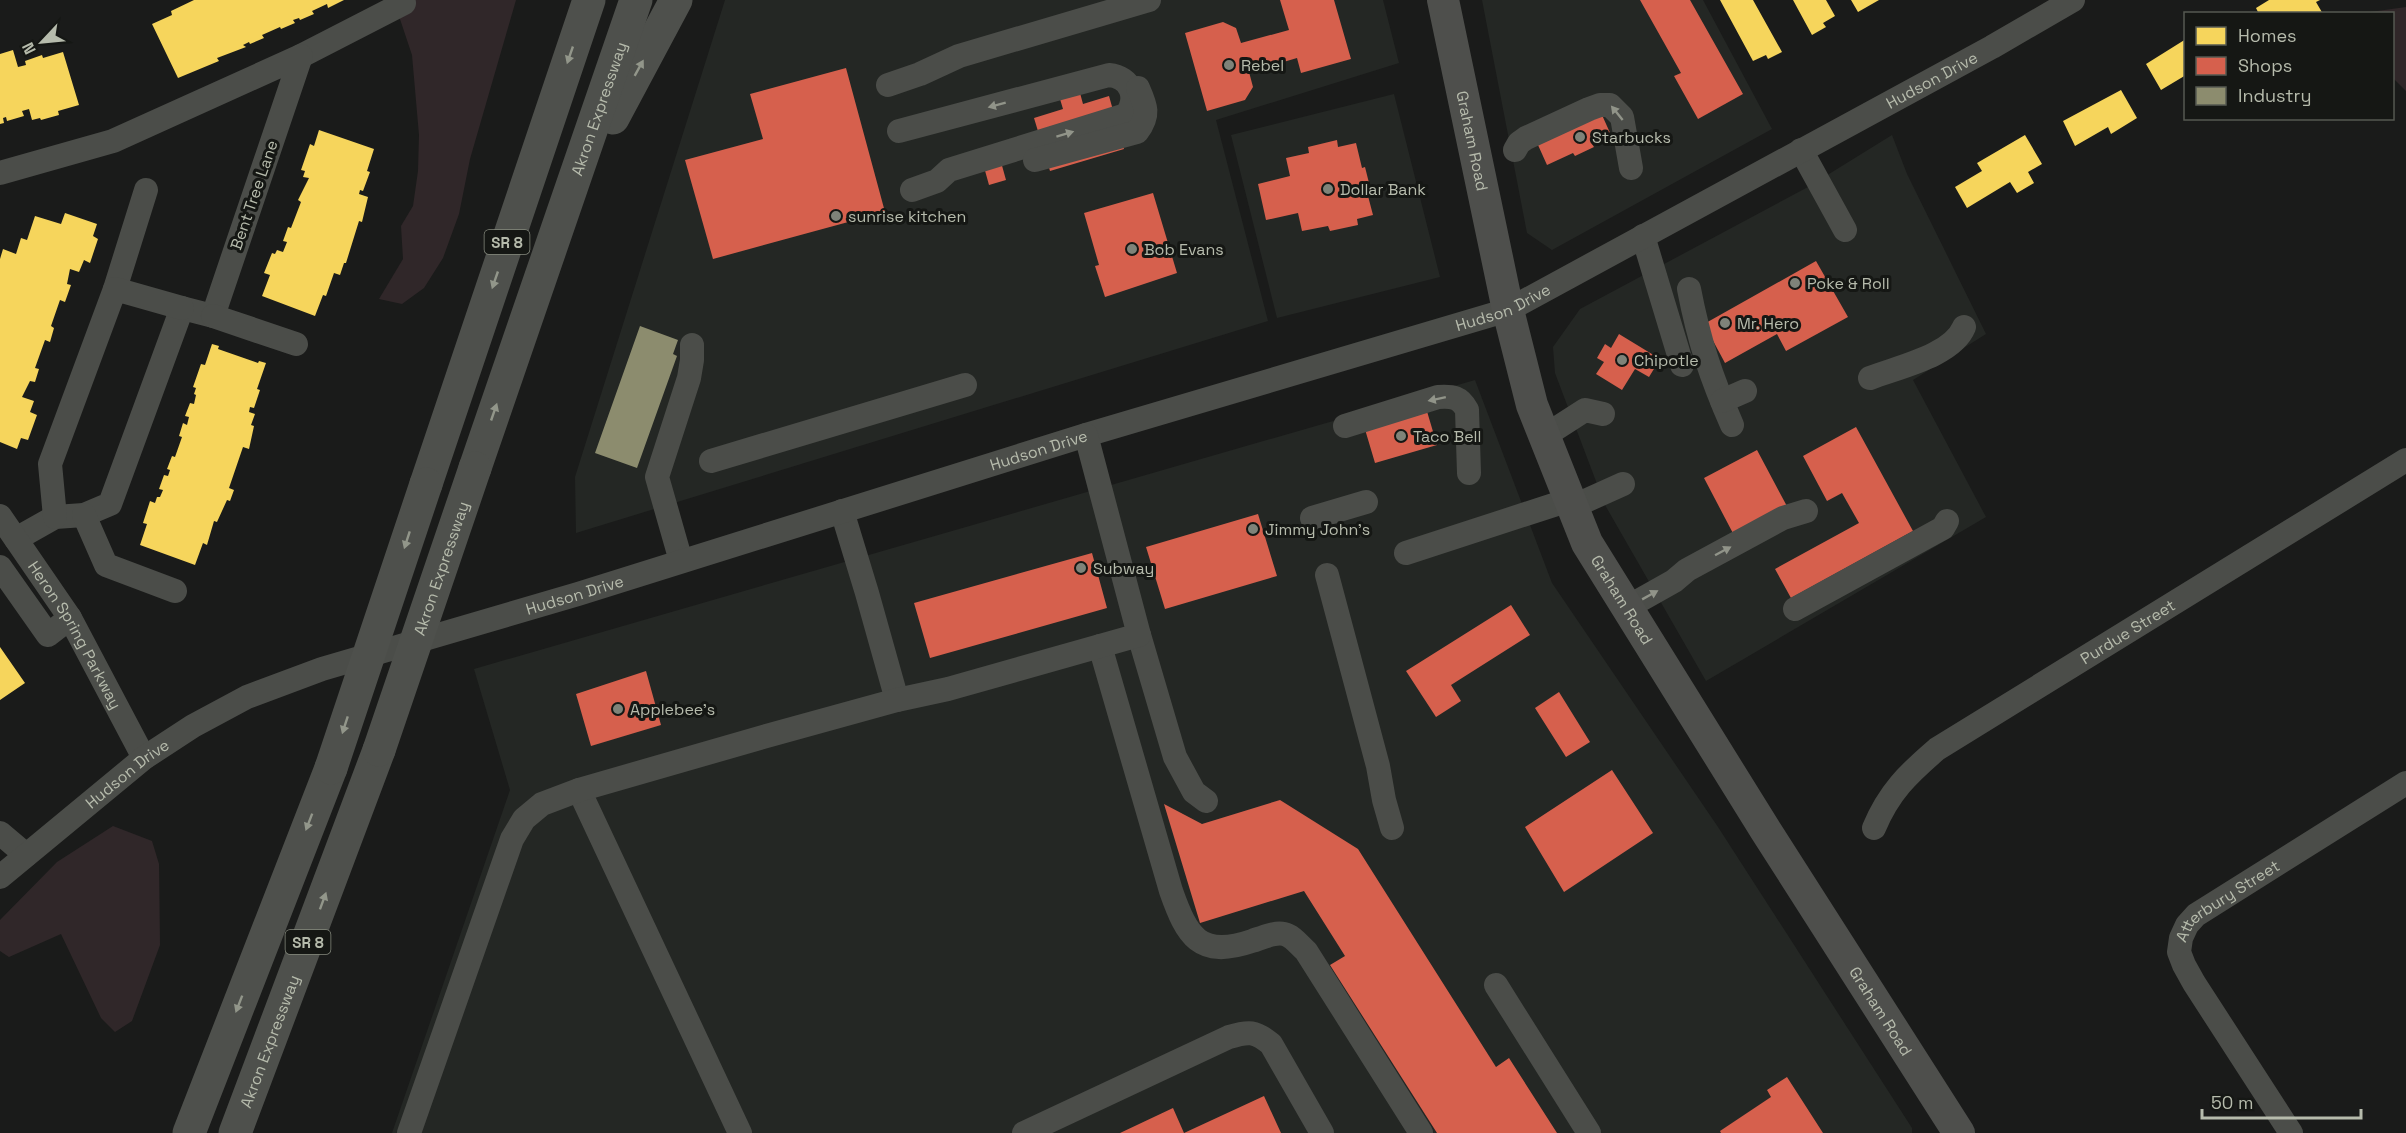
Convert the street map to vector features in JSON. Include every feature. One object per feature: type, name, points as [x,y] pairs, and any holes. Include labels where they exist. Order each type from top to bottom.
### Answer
[{"type":"highway","name":"SR 8","points":[[189,1133],[331,768],[589,0]]},
{"type":"highway","name":"Akron Expressway","points":[[236,1133],[379,750],[636,0]]},
{"type":"highway","points":[[563,213],[676,0]]},
{"type":"main road","name":"Graham Road","points":[[1443,0],[1508,310],[1532,405],[1587,543],[1959,1133]]},
{"type":"street","points":[[0,173],[113,141],[301,56],[404,3],[402,0]]},
{"type":"street","points":[[888,85],[920,75],[959,56],[1149,0]]},
{"type":"street","name":"Hudson Drive","points":[[0,877],[144,758],[193,726],[248,697],[300,675],[681,561],[1086,435],[1508,310],[1992,47],[2073,0]]},
{"type":"street","name":"Bent Tree Lane","points":[[213,316],[301,56]]},
{"type":"street","points":[[899,131],[1109,75],[1119,76],[1128,83],[1134,99],[1126,115],[949,170],[937,182],[912,190]]},
{"type":"street","points":[[1515,150],[1519,143],[1534,134],[1589,109],[1610,105],[1622,117],[1631,168]]},
{"type":"street","points":[[1801,150],[1845,230]]},
{"type":"street","points":[[55,518],[50,464],[115,289],[146,190]]},
{"type":"street","points":[[1643,236],[1682,365]]},
{"type":"street","points":[[115,289],[213,316],[296,344]]},
{"type":"street","points":[[1689,289],[1699,339],[1708,368],[1732,425]]},
{"type":"street","points":[[5,525],[84,515],[110,504],[182,308]]},
{"type":"street","points":[[1870,378],[1918,361],[1950,345],[1960,337],[1964,327]]},
{"type":"street","points":[[681,561],[657,477],[689,378],[692,345]]},
{"type":"street","points":[[711,461],[966,385]]},
{"type":"street","points":[[1722,401],[1745,391]]},
{"type":"street","points":[[1345,426],[1438,398],[1453,396],[1462,402],[1467,410],[1469,473]]},
{"type":"street","points":[[1543,436],[1585,410],[1603,414]]},
{"type":"street","points":[[1086,435],[1139,635],[1175,757],[1194,792],[1206,801]]},
{"type":"street","name":"Purdue Street","points":[[1874,828],[1882,808],[1907,774],[1937,749],[2406,460]]},
{"type":"street","points":[[1406,553],[1570,504],[1623,484]]},
{"type":"street","points":[[1312,518],[1366,502]]},
{"type":"street","points":[[842,511],[897,700]]},
{"type":"street","points":[[1626,608],[1674,581],[1687,570],[1774,523],[1806,511]]},
{"type":"street","points":[[84,515],[106,565],[175,591]]},
{"type":"street","points":[[1795,609],[1943,528],[1947,521]]},
{"type":"street","name":"Heron Spring Parkway","points":[[5,525],[70,618],[144,758]]},
{"type":"street","points":[[0,567],[48,634],[70,618]]},
{"type":"street","points":[[1327,575],[1378,766],[1392,828]]},
{"type":"street","points":[[409,1133],[512,839],[524,819],[542,804],[579,790],[897,700],[948,689],[1139,635]]},
{"type":"street","points":[[1100,646],[1180,918],[1190,933],[1211,947],[1244,944],[1267,936],[1283,934],[1294,939],[1306,951],[1421,1133]]},
{"type":"street","name":"Atterbury Street","points":[[2291,1133],[2194,983],[2179,951],[2181,938],[2187,925],[2196,915],[2406,783]]},
{"type":"street","points":[[579,790],[740,1133]]},
{"type":"street","points":[[0,833],[26,855]]},
{"type":"street","points":[[1496,985],[1589,1133]]},
{"type":"street","points":[[1023,1133],[1219,1042],[1247,1032],[1260,1035],[1272,1044],[1322,1133]]},
{"type":"shaded area","points":[[396,0],[516,0],[470,159],[459,214],[443,258],[424,288],[402,304],[379,299],[403,259],[401,226],[413,206],[418,171],[419,135],[412,55]]},
{"type":"shaded area","points":[[725,0],[1383,0],[1399,63],[1216,120],[1268,321],[576,533],[575,477]]},
{"type":"shaded area","points":[[1482,0],[1703,0],[1772,129],[1552,250],[1527,233]]},
{"type":"shaded area","points":[[2406,7],[2406,91],[2394,79],[2394,12],[2370,12]]},
{"type":"shaded area","points":[[1394,94],[1440,277],[1277,318],[1231,135]]},
{"type":"shaded area","points":[[1892,135],[1907,174],[1986,334],[1913,380],[1986,517],[1706,681],[1605,505],[1555,373],[1553,347],[1580,309],[1808,187]]},
{"type":"shaded area","points":[[1475,380],[1552,583],[1718,827],[1912,1128],[1912,1133],[392,1133],[510,790],[474,669]]},
{"type":"shaded area","points":[[113,826],[152,841],[159,864],[160,945],[132,1021],[115,1032],[101,1018],[61,934],[9,957],[0,951],[0,920],[57,862]]},
{"type":"building: Homes","points":[[194,0],[344,0],[328,8],[327,4],[312,11],[314,14],[300,20],[299,18],[293,20],[295,23],[262,35],[264,38],[250,44],[249,42],[243,45],[246,47],[217,58],[219,61],[178,78],[152,24],[172,15],[171,11]]},
{"type":"building: Homes","points":[[1720,0],[1753,0],[1782,52],[1768,59],[1766,55],[1753,61]]},
{"type":"building: Homes","points":[[1793,0],[1826,0],[1835,16],[1823,23],[1826,27],[1812,35]]},
{"type":"building: Homes","points":[[1851,0],[1879,0],[1858,12]]},
{"type":"building: Homes","points":[[2269,0],[2320,0],[2316,2],[2322,12],[2258,12],[2256,8]]},
{"type":"building: Homes","points":[[2184,40],[2184,76],[2161,90],[2146,64]]},
{"type":"building: Homes","points":[[13,50],[18,67],[26,65],[25,61],[42,55],[43,58],[63,52],[79,105],[58,111],[59,115],[41,120],[40,118],[32,120],[29,109],[22,111],[24,116],[7,121],[6,117],[3,118],[4,123],[0,124],[0,54]]},
{"type":"building: Homes","points":[[2121,90],[2137,118],[2111,134],[2108,127],[2075,146],[2063,121]]},
{"type":"building: Homes","points":[[319,130],[374,149],[367,171],[370,172],[363,191],[360,190],[359,194],[368,197],[362,222],[359,221],[340,275],[334,273],[326,296],[323,295],[315,316],[262,296],[270,275],[264,273],[272,253],[275,254],[277,250],[283,252],[287,242],[283,241],[288,227],[291,228],[301,202],[298,200],[309,178],[303,177],[305,171],[301,170],[310,144],[314,146]]},
{"type":"building: Homes","points":[[2025,135],[2042,164],[2028,172],[2034,183],[2017,193],[2010,182],[1967,208],[1955,187],[1982,171],[1977,163]]},
{"type":"building: Homes","points":[[65,213],[97,224],[93,236],[98,239],[90,263],[84,260],[79,272],[70,269],[67,284],[71,285],[65,302],[60,300],[51,326],[54,328],[50,342],[45,340],[35,368],[39,369],[35,382],[30,381],[22,397],[34,401],[30,412],[37,415],[28,440],[21,438],[17,449],[0,442],[0,259],[3,249],[16,254],[21,238],[27,240],[35,216],[61,224]]},
{"type":"building: Homes","points":[[212,344],[219,346],[218,349],[258,363],[259,361],[266,363],[257,389],[260,390],[254,408],[250,407],[249,412],[255,414],[251,425],[254,426],[249,449],[243,447],[229,488],[234,490],[230,501],[227,500],[217,522],[214,521],[207,545],[203,543],[195,565],[140,545],[147,524],[143,523],[150,501],[155,503],[163,490],[159,489],[164,475],[168,476],[170,470],[167,469],[172,456],[175,457],[182,437],[179,436],[183,423],[187,425],[189,417],[185,416],[190,403],[194,404],[196,388],[193,387],[201,364],[205,365]]},
{"type":"building: Homes","points":[[0,647],[25,683],[0,700]]},
{"type":"building: Shops","points":[[1280,0],[1334,0],[1351,59],[1301,73],[1297,58],[1249,72],[1253,87],[1245,100],[1207,111],[1185,33],[1223,22],[1236,28],[1241,43],[1289,30]]},
{"type":"building: Shops","points":[[1640,0],[1690,0],[1743,94],[1698,119],[1674,76],[1681,73]]},
{"type":"building: Shops","points":[[846,68],[885,212],[713,259],[685,160],[763,139],[750,94]]},
{"type":"building: Shops","points":[[1080,93],[1083,104],[1109,96],[1124,149],[1050,171],[1034,118],[1063,109],[1060,99]]},
{"type":"building: Shops","points":[[1602,115],[1611,135],[1575,156],[1573,153],[1547,165],[1538,145]]},
{"type":"building: Shops","points":[[1337,140],[1338,147],[1356,143],[1372,195],[1368,196],[1373,215],[1357,219],[1358,225],[1330,231],[1328,226],[1302,231],[1298,213],[1266,220],[1258,184],[1290,176],[1286,158],[1309,153],[1308,147]]},
{"type":"building: Shops","points":[[996,144],[1006,180],[989,185],[979,149]]},
{"type":"building: Shops","name":"Bob Evans","points":[[1153,193],[1177,273],[1105,297],[1095,266],[1099,265],[1084,213]]},
{"type":"building: Shops","points":[[1816,261],[1848,317],[1786,351],[1777,334],[1725,363],[1704,324]]},
{"type":"building: Shops","points":[[1619,334],[1660,359],[1649,377],[1635,369],[1622,390],[1596,374],[1604,362],[1597,358],[1605,344],[1611,348]]},
{"type":"building: Shops","name":"Taco Bell","points":[[1426,408],[1437,445],[1375,463],[1364,426]]},
{"type":"building: Shops","points":[[1856,427],[1913,531],[1791,598],[1775,569],[1859,523],[1842,493],[1827,501],[1803,456]]},
{"type":"building: Shops","points":[[1757,450],[1789,510],[1736,539],[1704,478]]},
{"type":"building: Shops","points":[[1258,514],[1277,576],[1165,609],[1146,547]]},
{"type":"building: Shops","points":[[1092,553],[1107,608],[930,658],[914,603]]},
{"type":"building: Shops","points":[[1511,605],[1530,635],[1451,685],[1461,701],[1436,717],[1406,671]]},
{"type":"building: Shops","name":"Applebee's","points":[[646,671],[661,725],[591,746],[576,694]]},
{"type":"building: Shops","points":[[1559,692],[1590,742],[1566,757],[1535,708]]},
{"type":"building: Shops","points":[[1612,770],[1653,833],[1564,892],[1525,827]]},
{"type":"building: Shops","points":[[1280,800],[1358,849],[1496,1067],[1509,1058],[1557,1133],[1437,1133],[1330,965],[1345,956],[1304,891],[1200,923],[1164,804],[1202,824]]},
{"type":"building: Shops","points":[[1787,1077],[1823,1133],[1721,1133],[1720,1131],[1771,1097],[1767,1090]]},
{"type":"building: Shops","points":[[1264,1096],[1281,1133],[1184,1133]]},
{"type":"building: Shops","points":[[1173,1108],[1184,1133],[1120,1133]]},
{"type":"building: Industry","points":[[640,326],[678,340],[673,354],[677,356],[637,468],[595,453]]},
{"type":"place","name":"Rebel","points":[[1229,65]]},
{"type":"place","name":"Starbucks","points":[[1580,137]]},
{"type":"place","name":"Dollar Bank","points":[[1328,189]]},
{"type":"place","name":"sunrise kitchen","points":[[836,216]]},
{"type":"place","name":"Bob Evans","points":[[1132,249]]},
{"type":"place","name":"Poke & Roll","points":[[1795,283]]},
{"type":"place","name":"Mr. Hero","points":[[1725,323]]},
{"type":"place","name":"Chipotle","points":[[1622,360]]},
{"type":"place","name":"Taco Bell","points":[[1401,436]]},
{"type":"place","name":"Jimmy John's","points":[[1253,529]]},
{"type":"place","name":"Subway","points":[[1081,568]]},
{"type":"place","name":"Applebee's","points":[[618,709]]}]
